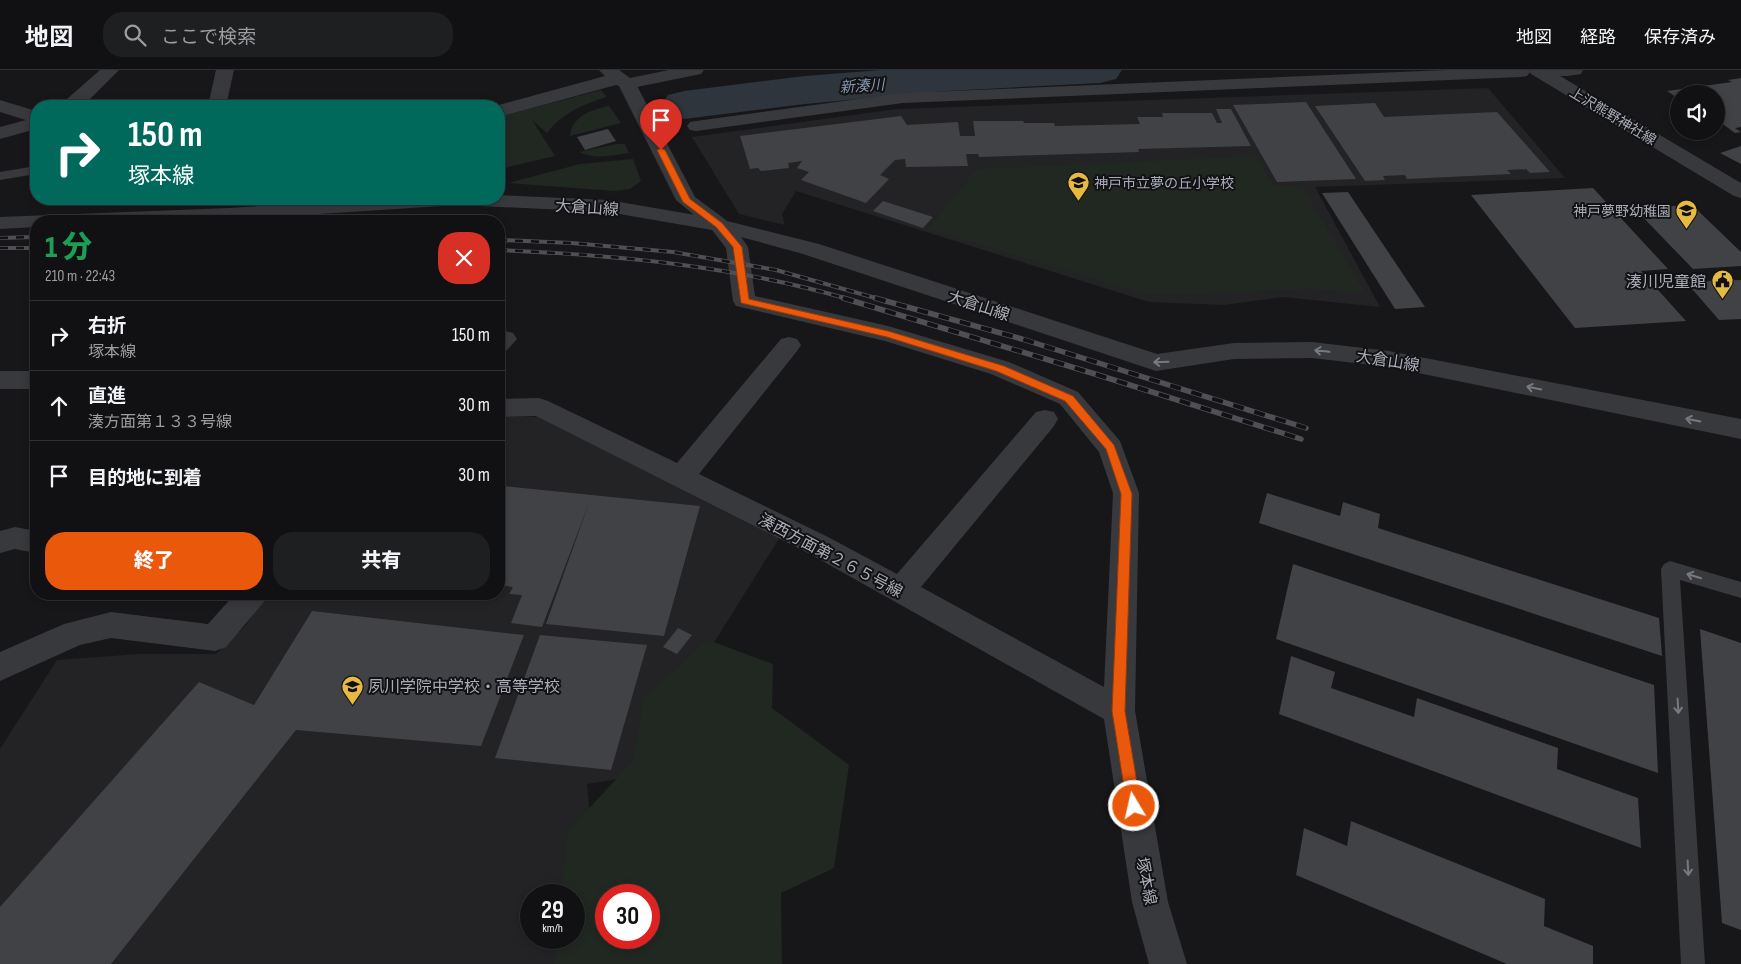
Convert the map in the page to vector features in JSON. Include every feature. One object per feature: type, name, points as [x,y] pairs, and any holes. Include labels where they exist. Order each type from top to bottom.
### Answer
[{"type":"street","points":[[77,100],[110,70]]},
{"type":"street","points":[[218,100],[225,70]]},
{"type":"street","points":[[505,109],[619,77],[696,70]]},
{"type":"street","points":[[1556,71],[1575,70]]},
{"type":"street","points":[[696,126],[903,98],[1529,71]]},
{"type":"street","name":"上沢熊野神社線","points":[[1529,71],[1741,192]]},
{"type":"street","points":[[619,77],[686,200],[719,225]]},
{"type":"street","points":[[0,106],[30,115]]},
{"type":"street","points":[[0,133],[30,125]]},
{"type":"street","name":"大倉山線","points":[[505,201],[608,206],[719,225],[811,249],[1156,363],[1234,351],[1312,350],[1389,358],[1741,429]]},
{"type":"street","name":"大倉山線","points":[[121,215],[283,205]]},
{"type":"street","points":[[0,223],[30,221]]},
{"type":"street","name":"塚本線","points":[[719,225],[737,247],[744,301],[888,334],[1000,368],[1069,398],[1111,448],[1126,494],[1119,711],[1150,902],[1168,964]]},
{"type":"street","points":[[681,477],[789,345]]},
{"type":"street","points":[[0,380],[30,380]]},
{"type":"street","name":"湊西方面第２６５号線","points":[[505,408],[539,407],[681,477],[820,546],[1119,711]]},
{"type":"street","points":[[900,591],[1045,419]]},
{"type":"street","points":[[0,542],[15,538],[30,541]]},
{"type":"street","points":[[0,667],[75,633],[111,625],[215,638],[248,600]]},
{"type":"lane","points":[[0,176],[30,171]]},
{"type":"lane","points":[[1693,964],[1670,568],[1741,590]]},
{"type":"shaded area","name":"神戸市立夢の丘小学校","points":[[1488,88],[1565,178],[1315,187],[1380,307],[1283,297],[1224,305],[1149,302],[796,191],[782,214],[785,225],[739,214],[692,137],[897,109]]},
{"type":"shaded area","points":[[601,90],[607,97],[574,110],[559,120],[547,133],[532,120],[555,156],[505,168],[505,115]]},
{"type":"shaded area","points":[[609,106],[621,123],[570,136],[574,123],[578,119],[589,112]]},
{"type":"shaded area","points":[[625,144],[629,153],[592,156],[579,152]]},
{"type":"shaded area","points":[[1256,156],[1274,186],[1302,186],[1365,293],[1309,289],[1194,294],[1143,294],[929,229],[976,169]]},
{"type":"shaded area","points":[[633,159],[641,181],[630,189],[615,191],[508,183],[580,164]]},
{"type":"shaded area","name":"夙川学院中学校・高等学校","points":[[505,417],[545,417],[780,537],[630,777],[587,784],[596,884],[595,949],[602,949],[602,952],[599,964],[0,964],[0,749],[57,660],[140,654],[216,654],[246,625],[263,600],[505,600]]},
{"type":"shaded area","points":[[708,640],[773,664],[772,708],[849,765],[834,868],[781,893],[782,964],[554,964],[556,949],[585,949],[585,884],[562,884],[568,831],[634,760],[644,698]]},
{"type":"building","points":[[1741,78],[1741,127],[1735,128],[1741,132],[1735,133],[1725,126],[1725,85],[1710,85],[1732,82],[1728,80]]},
{"type":"building","points":[[1306,102],[1356,179],[1277,182],[1233,105]]},
{"type":"building","points":[[1375,103],[1384,117],[1497,112],[1550,172],[1530,173],[1526,169],[1507,170],[1511,174],[1407,179],[1405,175],[1383,176],[1385,180],[1365,181],[1315,106]]},
{"type":"building","points":[[1216,109],[1231,109],[1251,146],[1138,149],[1139,152],[979,157],[978,154],[966,154],[968,166],[906,167],[905,159],[895,160],[880,175],[889,179],[866,203],[801,180],[809,172],[797,168],[802,161],[788,163],[789,168],[761,171],[758,168],[750,169],[740,136],[901,116],[907,125],[958,122],[960,136],[975,136],[973,121],[1023,121],[1024,123],[1054,123],[1055,126],[1140,124],[1137,117],[1163,117],[1162,113],[1212,113],[1217,123],[1222,123]]},
{"type":"building","points":[[608,129],[616,141],[585,150],[577,137]]},
{"type":"building","points":[[1741,146],[1741,164],[1720,153]]},
{"type":"building","points":[[1593,188],[1668,269],[1641,271],[1686,321],[1575,328],[1471,195]]},
{"type":"building","points":[[1348,192],[1425,307],[1395,309],[1322,193]]},
{"type":"building","points":[[883,201],[933,217],[923,228],[873,211]]},
{"type":"building","name":"神戸夢野幼稚園","points":[[1692,205],[1741,252],[1741,266],[1693,269],[1634,208]]},
{"type":"building","name":"湊川児童館","points":[[1741,280],[1741,319],[1719,320],[1686,282]]},
{"type":"building","points":[[505,486],[700,506],[664,636],[546,624],[589,503],[542,627],[511,623],[522,595],[509,594],[513,587],[505,586]]},
{"type":"building","points":[[1267,493],[1340,516],[1343,502],[1380,514],[1378,528],[1659,618],[1662,656],[1259,523]]},
{"type":"building","points":[[1293,564],[1654,685],[1658,773],[1276,639]]},
{"type":"building","points":[[312,611],[524,635],[481,746],[296,730],[111,964],[0,964],[0,907],[199,682],[254,705]]},
{"type":"building","points":[[678,628],[692,635],[677,654],[663,647]]},
{"type":"building","points":[[1700,629],[1741,643],[1741,930],[1722,923]]},
{"type":"building","points":[[540,635],[647,645],[611,770],[495,758]]},
{"type":"building","points":[[1291,656],[1335,672],[1331,688],[1414,717],[1417,698],[1558,748],[1557,769],[1638,798],[1641,848],[1279,714]]},
{"type":"building","points":[[1351,821],[1545,899],[1544,926],[1593,946],[1593,964],[1507,964],[1296,875],[1304,828],[1347,846]]},
{"type":"waterway","name":"新湊川","points":[[684,105],[805,90],[946,78],[1100,70]]},
{"type":"railway","points":[[0,238],[30,237]]},
{"type":"railway","points":[[505,240],[572,243],[673,252],[776,270],[879,299]]},
{"type":"railway","points":[[0,248],[30,248]]},
{"type":"railway","points":[[505,250],[631,259],[719,270],[762,278],[848,299]]},
{"type":"railway","points":[[843,298],[1095,374],[1301,439]]},
{"type":"railway","points":[[875,298],[1022,339],[1306,428]]},
{"type":"place","name":"神戸市立夢の丘小学校","points":[[1078,202]]},
{"type":"place","name":"神戸夢野幼稚園","points":[[1687,230]]},
{"type":"place","name":"湊川児童館","points":[[1722,300]]},
{"type":"place","name":"夙川学院中学校・高等学校","points":[[352,705]]},
{"type":"route","points":[[661,150],[686,200],[719,225],[737,247],[744,301],[888,334],[1000,368],[1069,398],[1111,448],[1126,494],[1119,711],[1134,806]]}]
